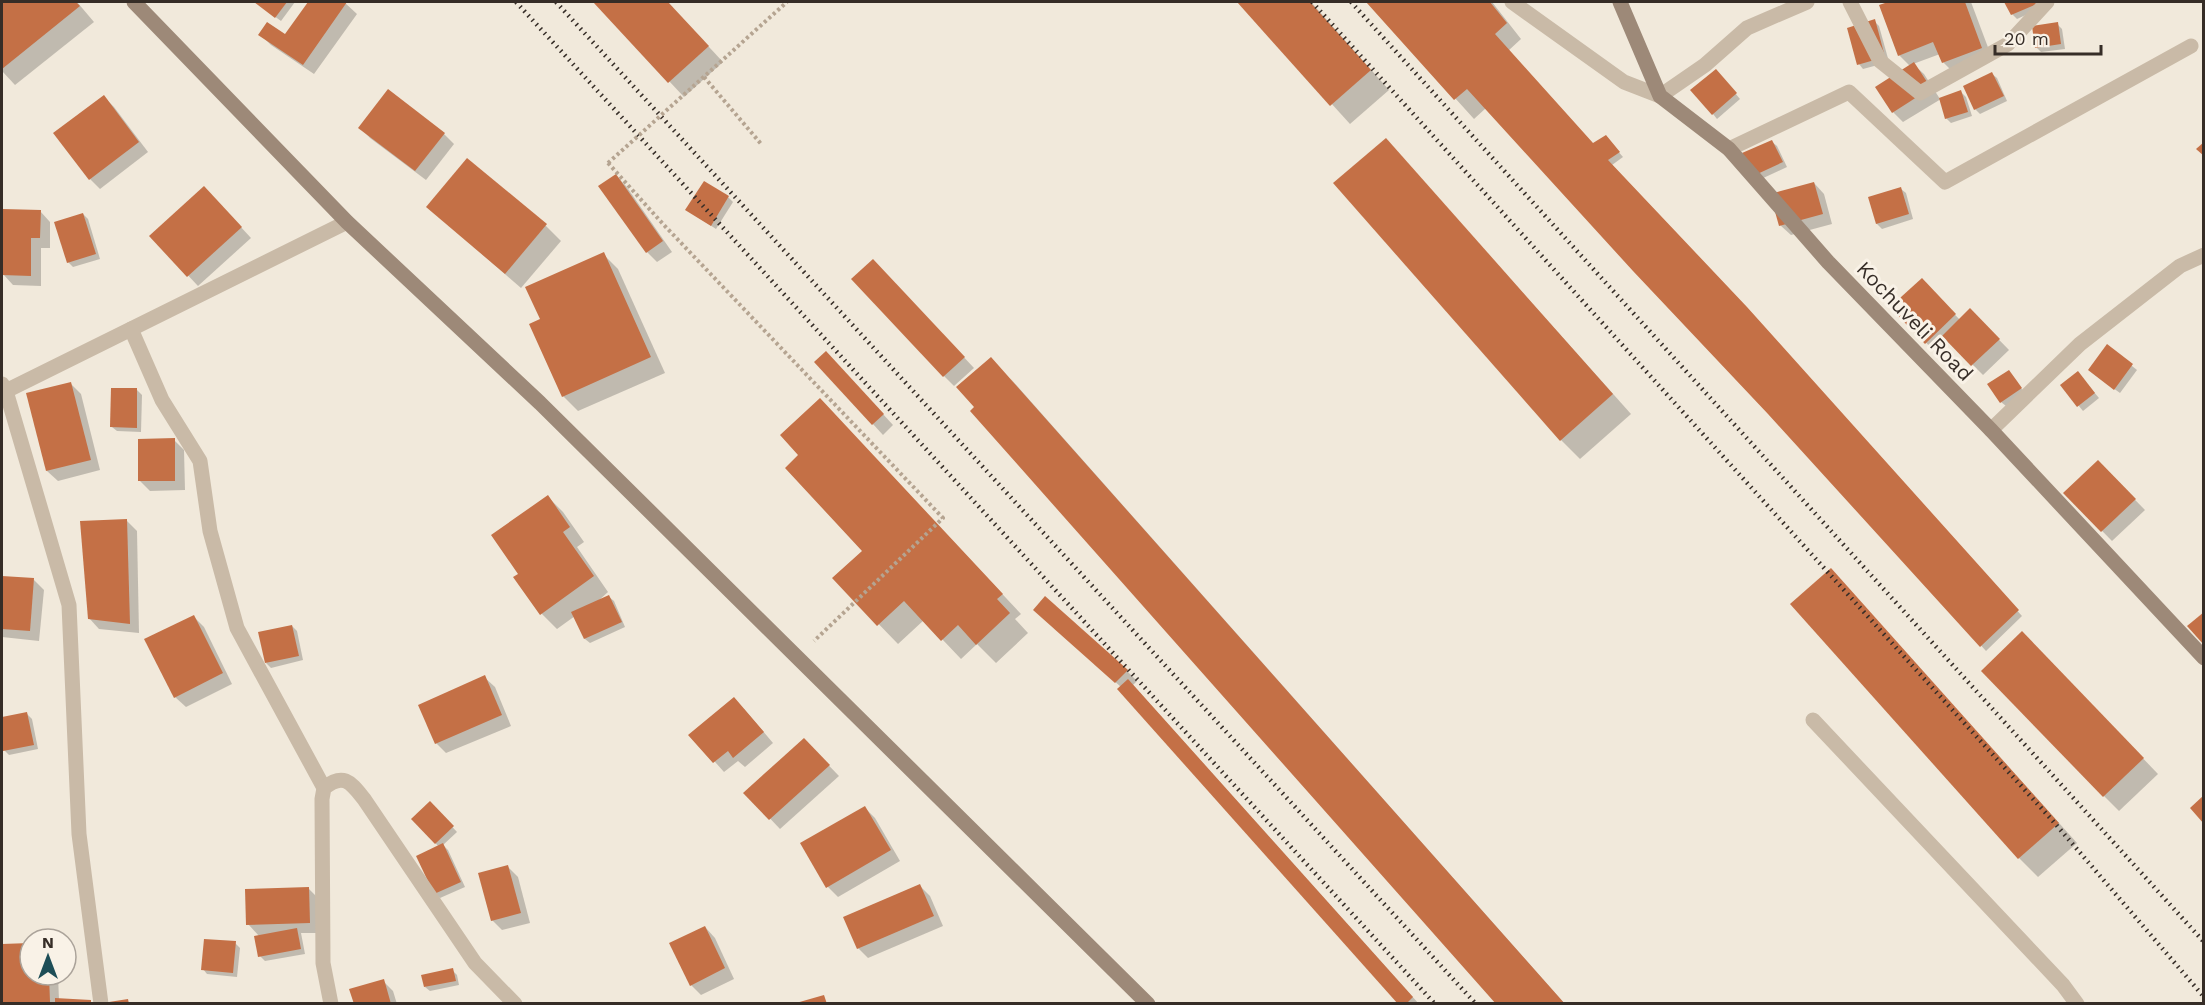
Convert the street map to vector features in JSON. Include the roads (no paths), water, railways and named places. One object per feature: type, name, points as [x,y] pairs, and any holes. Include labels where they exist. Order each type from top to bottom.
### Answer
[{"type":"main road","points":[[134,2],[347,222],[540,403],[1148,1004]]},
{"type":"main road","name":"Kochuveli Road","points":[[1620,2],[1660,96],[1729,149],[1828,261],[1991,430],[2204,658]]},
{"type":"street","points":[[1512,2],[1624,82],[1660,96],[1705,65],[1747,28],[1807,2]]},
{"type":"street","points":[[1850,2],[1880,60],[1920,93],[2008,44],[2047,2]]},
{"type":"street","points":[[1729,149],[1849,92],[1945,182],[2191,46]]},
{"type":"street","points":[[100,1004],[79,834],[69,605],[3,390],[347,222]]},
{"type":"street","points":[[1991,430],[2080,344],[2180,266],[2204,255]]},
{"type":"street","points":[[131,329],[162,400],[200,461],[210,531],[237,628],[324,788]]},
{"type":"street","points":[[1813,720],[2063,985],[2077,1004]]},
{"type":"street","points":[[331,1004],[323,963],[322,799],[324,788],[333,780],[351,783],[476,963],[515,1004]]},
{"type":"railway","points":[[516,2],[1435,1004]]},
{"type":"railway","points":[[556,2],[1476,1004]]},
{"type":"railway","points":[[1312,2],[2052,820],[2204,997]]},
{"type":"railway","points":[[1351,2],[2204,942]]}]
